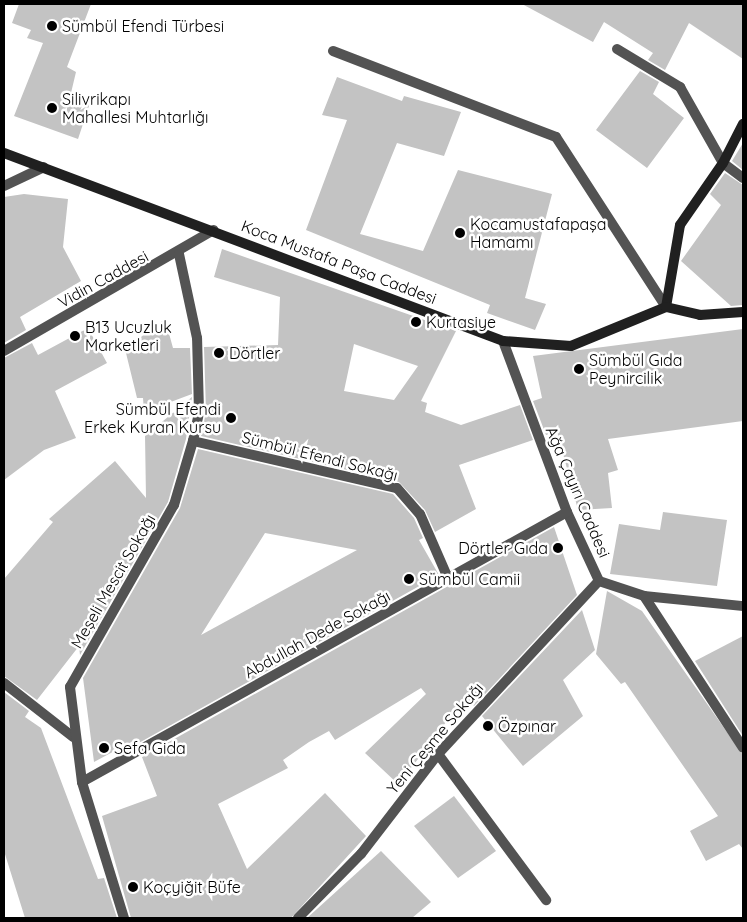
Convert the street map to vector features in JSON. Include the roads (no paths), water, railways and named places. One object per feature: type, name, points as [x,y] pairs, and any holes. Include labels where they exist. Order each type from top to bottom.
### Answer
[{"type":"street","points":[[617,49],[680,87],[723,163],[743,178]]},
{"type":"street","points":[[333,50],[556,137],[666,306],[700,315],[743,312]]},
{"type":"street","points":[[666,306],[680,225],[723,163],[743,124]]},
{"type":"street","name":"Koca Mustafa Paşa Caddesi","points":[[4,153],[214,230],[503,341],[570,346],[666,306]]},
{"type":"street","points":[[4,186],[44,167]]},
{"type":"street","name":"Vidin Caddesi","points":[[4,351],[178,254],[214,230]]},
{"type":"street","name":"Meşeli Mescit Sokağı","points":[[124,918],[82,782],[73,737],[70,687],[174,505],[193,441],[199,412],[198,338],[178,254]]},
{"type":"street","name":"Ağa Çayırı Caddesi","points":[[503,341],[566,512],[600,580],[644,596],[743,606]]},
{"type":"street","name":"Sümbül Efendi Sokağı","points":[[193,441],[397,488],[420,514],[448,578]]},
{"type":"street","name":"Abdullah Dede Sokağı","points":[[82,782],[566,512]]},
{"type":"street","name":"Yeni Çeşme Sokağı","points":[[298,918],[361,854],[438,754],[600,580]]},
{"type":"street","points":[[644,596],[743,748]]},
{"type":"street","points":[[4,683],[73,737]]},
{"type":"street","points":[[438,754],[546,900]]},
{"type":"place","name":"Sümbül Efendi Türbesi","points":[[52,26]]},
{"type":"place","name":"Silivrikapı Mahallesi Muhtarlığı","points":[[52,108]]},
{"type":"place","name":"Kocamustafapaşa Hamamı","points":[[460,233]]},
{"type":"place","name":"Kurtasiye","points":[[416,322]]},
{"type":"place","name":"B13 Ucuzluk Marketleri","points":[[75,336]]},
{"type":"place","name":"Dörtler","points":[[219,353]]},
{"type":"place","name":"Sümbül Gıda Peynircilik","points":[[579,369]]},
{"type":"place","name":"Sümbül Efendi Erkek Kuran Kursu","points":[[231,418]]},
{"type":"place","name":"Dörtler Gıda","points":[[558,548]]},
{"type":"place","name":"Sümbül Camii","points":[[409,579]]},
{"type":"place","name":"Özpınar","points":[[488,726]]},
{"type":"place","name":"Sefa Gida","points":[[104,748]]},
{"type":"place","name":"Koçyiğit Büfe","points":[[133,887]]}]
